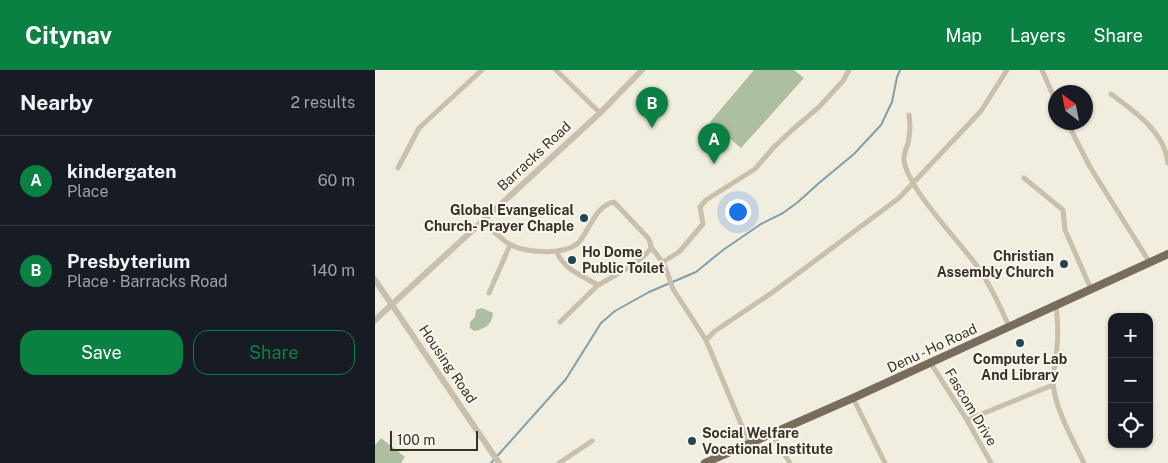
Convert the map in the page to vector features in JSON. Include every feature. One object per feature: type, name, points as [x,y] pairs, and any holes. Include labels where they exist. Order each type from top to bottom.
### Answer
[{"type":"main road","name":"Denu - Ho Road","points":[[705,463],[853,398],[1168,254]]},
{"type":"street","points":[[398,168],[419,128],[482,70]]},
{"type":"street","points":[[555,70],[600,113]]},
{"type":"street","name":"Barracks Road","points":[[375,320],[600,113],[642,70]]},
{"type":"street","points":[[663,262],[679,252],[703,224],[700,207],[706,200],[755,169],[791,130],[819,107],[843,81],[849,70]]},
{"type":"street","points":[[706,340],[715,331],[773,292],[899,198],[981,111],[1007,70]]},
{"type":"street","points":[[1042,70],[1048,85]]},
{"type":"street","points":[[1111,94],[1147,124],[1165,149],[1168,162]]},
{"type":"street","points":[[909,115],[909,139],[904,159],[913,184],[978,267],[993,290],[1009,326]]},
{"type":"street","points":[[1071,130],[1090,167],[1150,263]]},
{"type":"street","points":[[1024,178],[1063,210],[1065,230],[1091,289]]},
{"type":"street","points":[[481,222],[510,244],[533,251],[557,252],[572,248],[579,242],[600,210],[607,203],[614,202],[648,238],[663,262],[672,286],[706,340],[749,443]]},
{"type":"street","points":[[489,293],[510,244]]},
{"type":"street","points":[[560,322],[598,285],[631,266],[651,245]]},
{"type":"street","points":[[557,252],[560,261],[567,267],[598,285]]},
{"type":"street","name":"Housing Road","points":[[375,280],[497,459]]},
{"type":"street","points":[[1056,305],[1058,320],[1057,348],[1053,371],[1053,385],[1068,430],[1084,463]]},
{"type":"street","name":"Fascom Drive","points":[[930,362],[967,420],[991,463]]},
{"type":"street","points":[[967,420],[1053,385]]},
{"type":"street","points":[[853,398],[885,463]]},
{"type":"street","points":[[771,434],[790,463]]},
{"type":"street","points":[[559,463],[592,441]]},
{"type":"green space","points":[[754,70],[794,70],[804,78],[741,148],[710,122]]},
{"type":"green space","points":[[482,308],[493,313],[491,321],[485,328],[474,331],[470,328],[470,322],[475,317],[476,310]]},
{"type":"green space","points":[[381,438],[405,457],[401,463],[375,463],[375,445]]},
{"type":"waterway","points":[[491,463],[566,379],[601,323],[615,311],[649,292],[696,272],[723,250],[798,202],[854,154],[881,125],[892,102],[900,70]]},
{"type":"place","name":"Presbyterium","points":[[652,128]]},
{"type":"place","name":"kindergaten","points":[[714,164]]},
{"type":"place","name":"Global Evangelical Church- Prayer Chaple","points":[[584,218]]},
{"type":"place","name":"Ho Dome Public Toilet","points":[[572,260]]},
{"type":"place","name":"Christian Assembly Church","points":[[1064,264]]},
{"type":"place","name":"Computer Lab And Library","points":[[1020,343]]},
{"type":"place","name":"Social Welfare Vocational Institute","points":[[692,441]]}]
